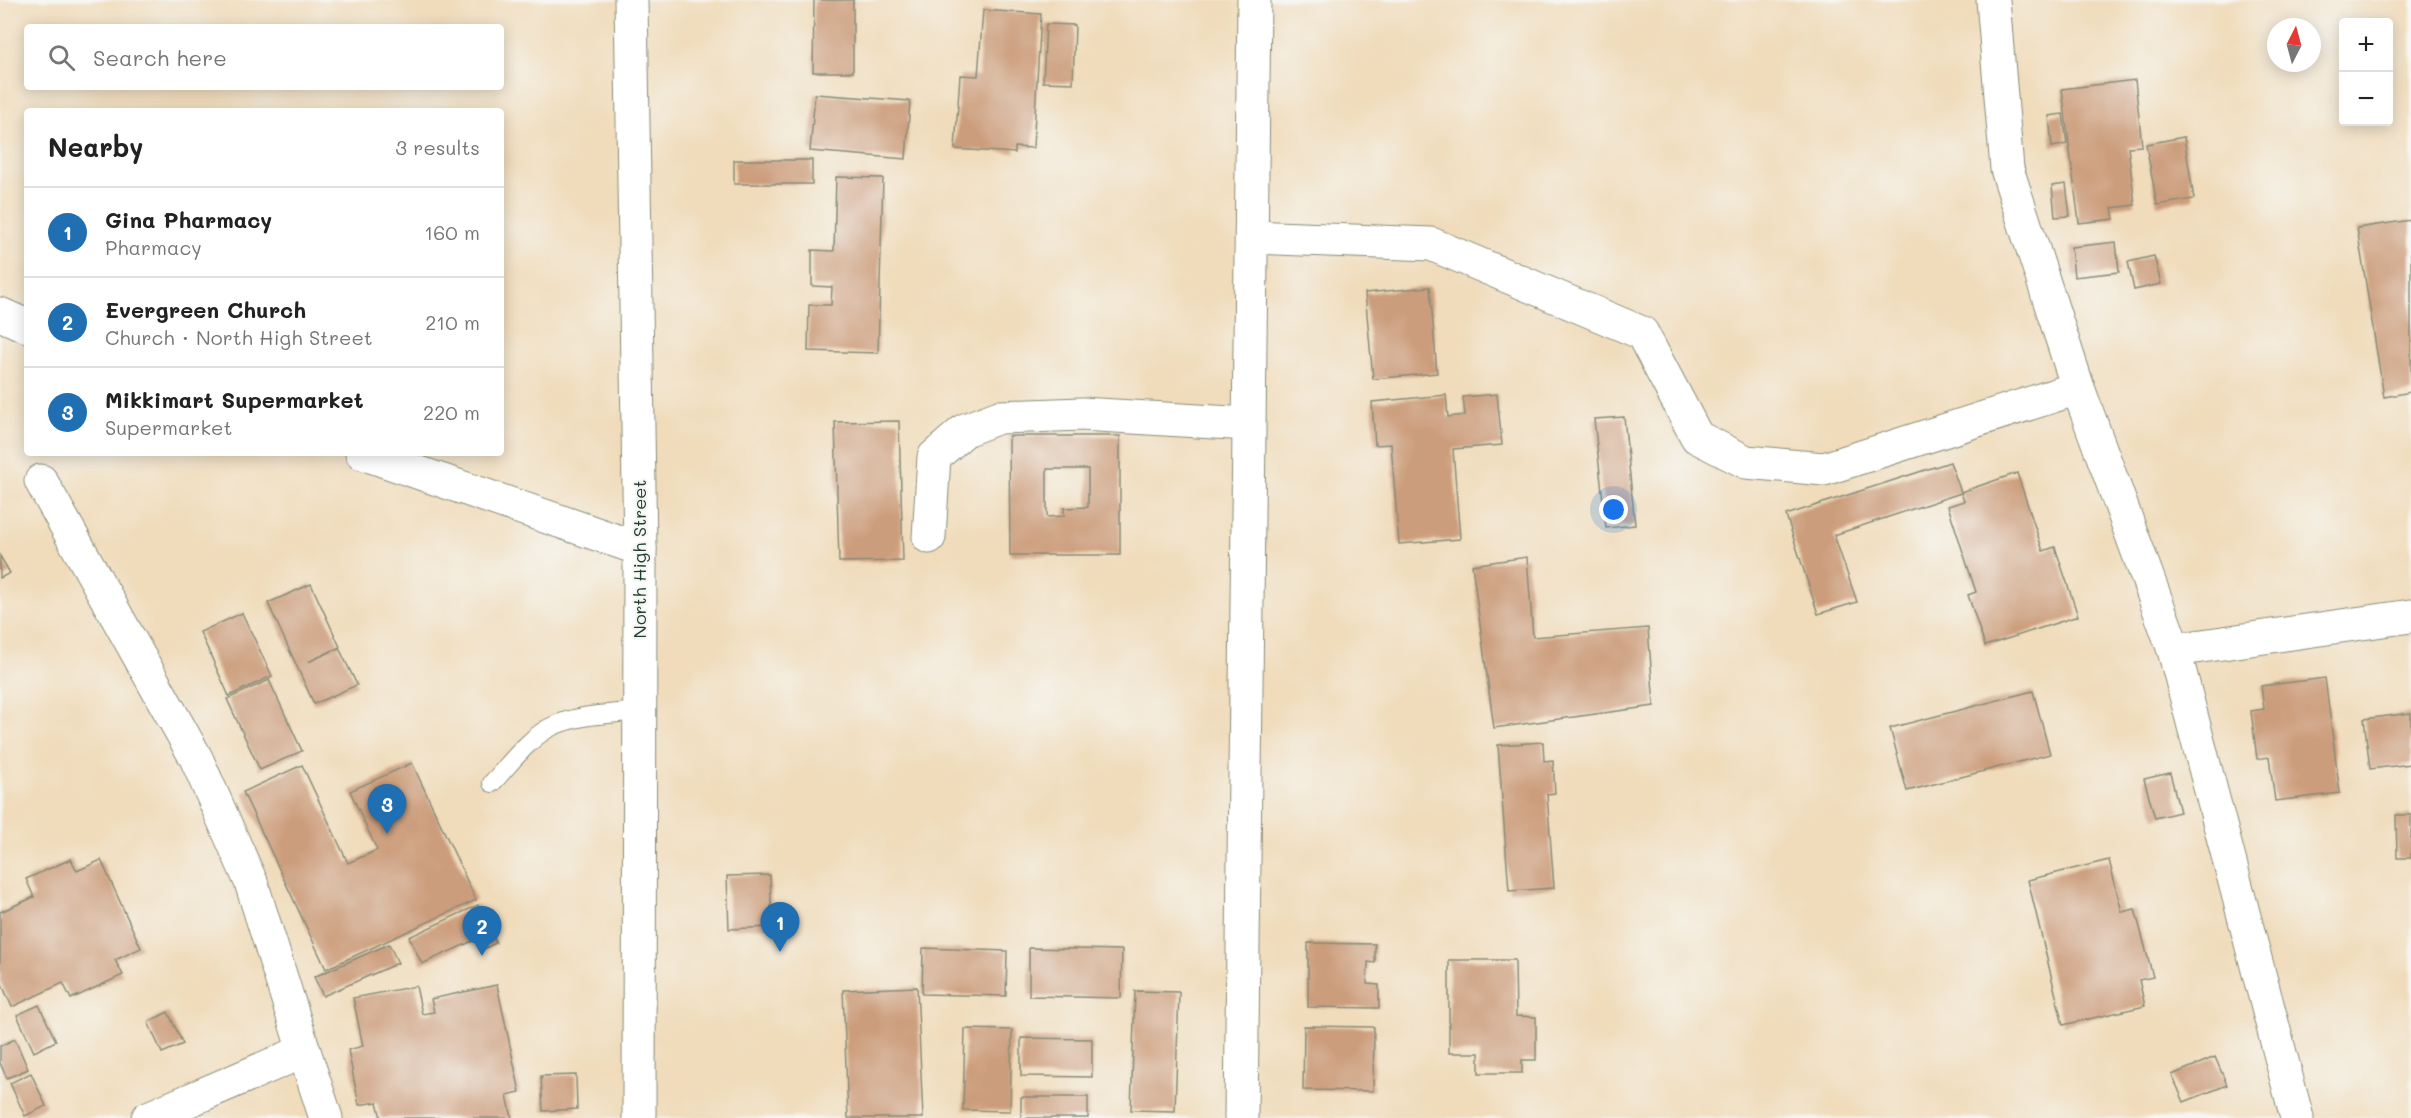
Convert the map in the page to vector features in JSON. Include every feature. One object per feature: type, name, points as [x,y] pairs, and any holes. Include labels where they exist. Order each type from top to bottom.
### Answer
[{"type":"main road","name":"North High Street","points":[[631,0],[640,549],[639,1118]]},
{"type":"main road","points":[[1241,1118],[1254,0]]},
{"type":"main road","points":[[1993,0],[2007,169],[2078,388],[2174,650],[2297,1118]]},
{"type":"main road","points":[[1253,237],[1431,244],[1642,333],[1697,437],[1746,462],[1824,469],[2078,388]]},
{"type":"main road","points":[[0,314],[24,325]]},
{"type":"main road","points":[[928,537],[934,457],[965,430],[999,417],[1082,414],[1248,424]]},
{"type":"main road","points":[[371,456],[640,549]]},
{"type":"main road","points":[[41,482],[196,758],[250,882],[326,1118]]},
{"type":"main road","points":[[2174,650],[2411,616]]},
{"type":"main road","points":[[148,1118],[304,1051]]},
{"type":"lane","points":[[492,783],[537,736],[551,726],[566,720],[640,711]]},
{"type":"building","points":[[814,0],[853,0],[853,72],[813,72]]},
{"type":"building","points":[[983,10],[1041,14],[1033,148],[1015,147],[1015,153],[955,149],[960,75],[978,76]]},
{"type":"building","points":[[1046,24],[1075,25],[1073,83],[1043,82]]},
{"type":"building","points":[[2135,80],[2142,146],[2128,147],[2135,205],[2112,208],[2114,219],[2079,223],[2062,89]]},
{"type":"building","points":[[815,94],[910,101],[906,159],[810,151]]},
{"type":"building","points":[[2063,114],[2067,144],[2052,147],[2049,116]]},
{"type":"building","points":[[2184,137],[2194,199],[2157,205],[2146,144]]},
{"type":"building","points":[[734,160],[812,160],[812,184],[734,184]]},
{"type":"building","points":[[836,177],[883,178],[878,353],[808,351],[809,305],[831,305],[832,287],[812,286],[812,250],[834,251]]},
{"type":"building","points":[[2066,184],[2070,216],[2055,217],[2052,186]]},
{"type":"building","points":[[2411,220],[2411,392],[2384,397],[2357,228]]},
{"type":"building","points":[[2116,242],[2119,272],[2074,277],[2071,247]]},
{"type":"building","points":[[2154,256],[2161,284],[2134,290],[2128,262]]},
{"type":"building","points":[[1430,287],[1437,373],[1373,379],[1365,293]]},
{"type":"building","points":[[1497,394],[1502,445],[1453,449],[1460,539],[1399,544],[1391,444],[1375,445],[1372,402],[1446,395],[1448,417],[1465,415],[1463,397]]},
{"type":"building","points":[[1624,417],[1635,525],[1606,528],[1594,419]]},
{"type":"building","points":[[899,421],[903,561],[839,562],[835,422]]},
{"type":"building","points":[[1009,436],[1120,436],[1120,555],[1010,555]],"holes":[[[1047,469],[1088,469],[1088,507],[1064,508],[1064,516],[1047,517]]]},
{"type":"building","points":[[1950,462],[1961,492],[2017,473],[2043,551],[2055,547],[2078,616],[1985,646],[1968,595],[1976,592],[1948,506],[1964,501],[1961,493],[1834,535],[1857,602],[1818,614],[1786,515]]},
{"type":"building","points":[[0,556],[10,573],[0,578]]},
{"type":"building","points":[[1527,557],[1533,637],[1648,628],[1654,706],[1494,728],[1472,565]]},
{"type":"building","points":[[311,584],[340,647],[308,662],[339,648],[357,685],[314,704],[268,603]]},
{"type":"building","points":[[242,613],[272,676],[229,696],[200,632]]},
{"type":"building","points":[[2325,678],[2340,793],[2275,801],[2269,757],[2257,759],[2251,711],[2264,709],[2261,686]]},
{"type":"building","points":[[269,680],[302,751],[260,770],[227,699]]},
{"type":"building","points":[[2033,691],[2050,754],[1907,791],[1890,728]]},
{"type":"building","points":[[2411,713],[2411,764],[2370,769],[2364,719]]},
{"type":"building","points":[[1543,742],[1544,761],[1553,760],[1555,793],[1547,794],[1554,888],[1509,891],[1498,745]]},
{"type":"building","points":[[412,763],[476,900],[326,969],[243,792],[302,765],[348,863],[377,850],[350,791]]},
{"type":"building","points":[[2170,773],[2180,812],[2155,818],[2144,779]]},
{"type":"building","points":[[2396,815],[2411,815],[2411,858],[2397,858]]},
{"type":"building","points":[[71,859],[77,871],[101,860],[141,948],[115,960],[123,975],[71,999],[63,983],[12,1007],[0,980],[0,912],[34,897],[26,879]]},
{"type":"building","points":[[2109,860],[2122,912],[2135,909],[2153,977],[2139,980],[2145,1006],[2063,1025],[2028,880]]},
{"type":"building","points":[[770,875],[772,927],[729,929],[727,876]]},
{"type":"building","points":[[478,905],[496,943],[482,950],[477,939],[422,964],[409,937]]},
{"type":"building","points":[[1308,943],[1375,944],[1375,963],[1368,962],[1367,984],[1379,985],[1379,1008],[1308,1007]]},
{"type":"building","points":[[389,944],[398,963],[323,996],[314,977]]},
{"type":"building","points":[[923,948],[1007,951],[1006,996],[922,994]]},
{"type":"building","points":[[1029,948],[1122,950],[1121,998],[1029,996]]},
{"type":"building","points":[[1449,960],[1515,960],[1516,1016],[1536,1017],[1536,1060],[1522,1060],[1522,1073],[1479,1073],[1479,1053],[1449,1053]]},
{"type":"building","points":[[497,985],[520,1092],[507,1095],[512,1118],[381,1118],[377,1102],[359,1105],[348,1050],[363,1046],[353,998],[416,986],[422,1014],[434,1012],[431,999]]},
{"type":"building","points":[[917,987],[923,1118],[848,1118],[843,990]]},
{"type":"building","points":[[1135,991],[1179,992],[1175,1111],[1131,1110]]},
{"type":"building","points":[[39,1005],[56,1041],[34,1052],[17,1015]]},
{"type":"building","points":[[168,1012],[183,1044],[162,1053],[148,1022]]},
{"type":"building","points":[[1304,1026],[1374,1027],[1373,1091],[1303,1090]]},
{"type":"building","points":[[965,1029],[1012,1030],[1010,1111],[963,1110]]},
{"type":"building","points":[[1021,1038],[1092,1039],[1092,1077],[1021,1076]]},
{"type":"building","points":[[15,1039],[28,1069],[7,1078],[0,1063],[0,1046]]},
{"type":"building","points":[[2215,1057],[2227,1085],[2184,1102],[2172,1075]]},
{"type":"building","points":[[31,1073],[46,1106],[25,1116],[10,1083]]},
{"type":"building","points":[[576,1075],[577,1109],[543,1111],[541,1076]]},
{"type":"building","points":[[1021,1097],[1088,1097],[1088,1118],[1021,1118]]},
{"type":"place","name":"Mikkimart Supermarket","points":[[387,834]]},
{"type":"place","name":"Gina Pharmacy","points":[[780,952]]},
{"type":"place","name":"Evergreen Church","points":[[482,956]]}]
